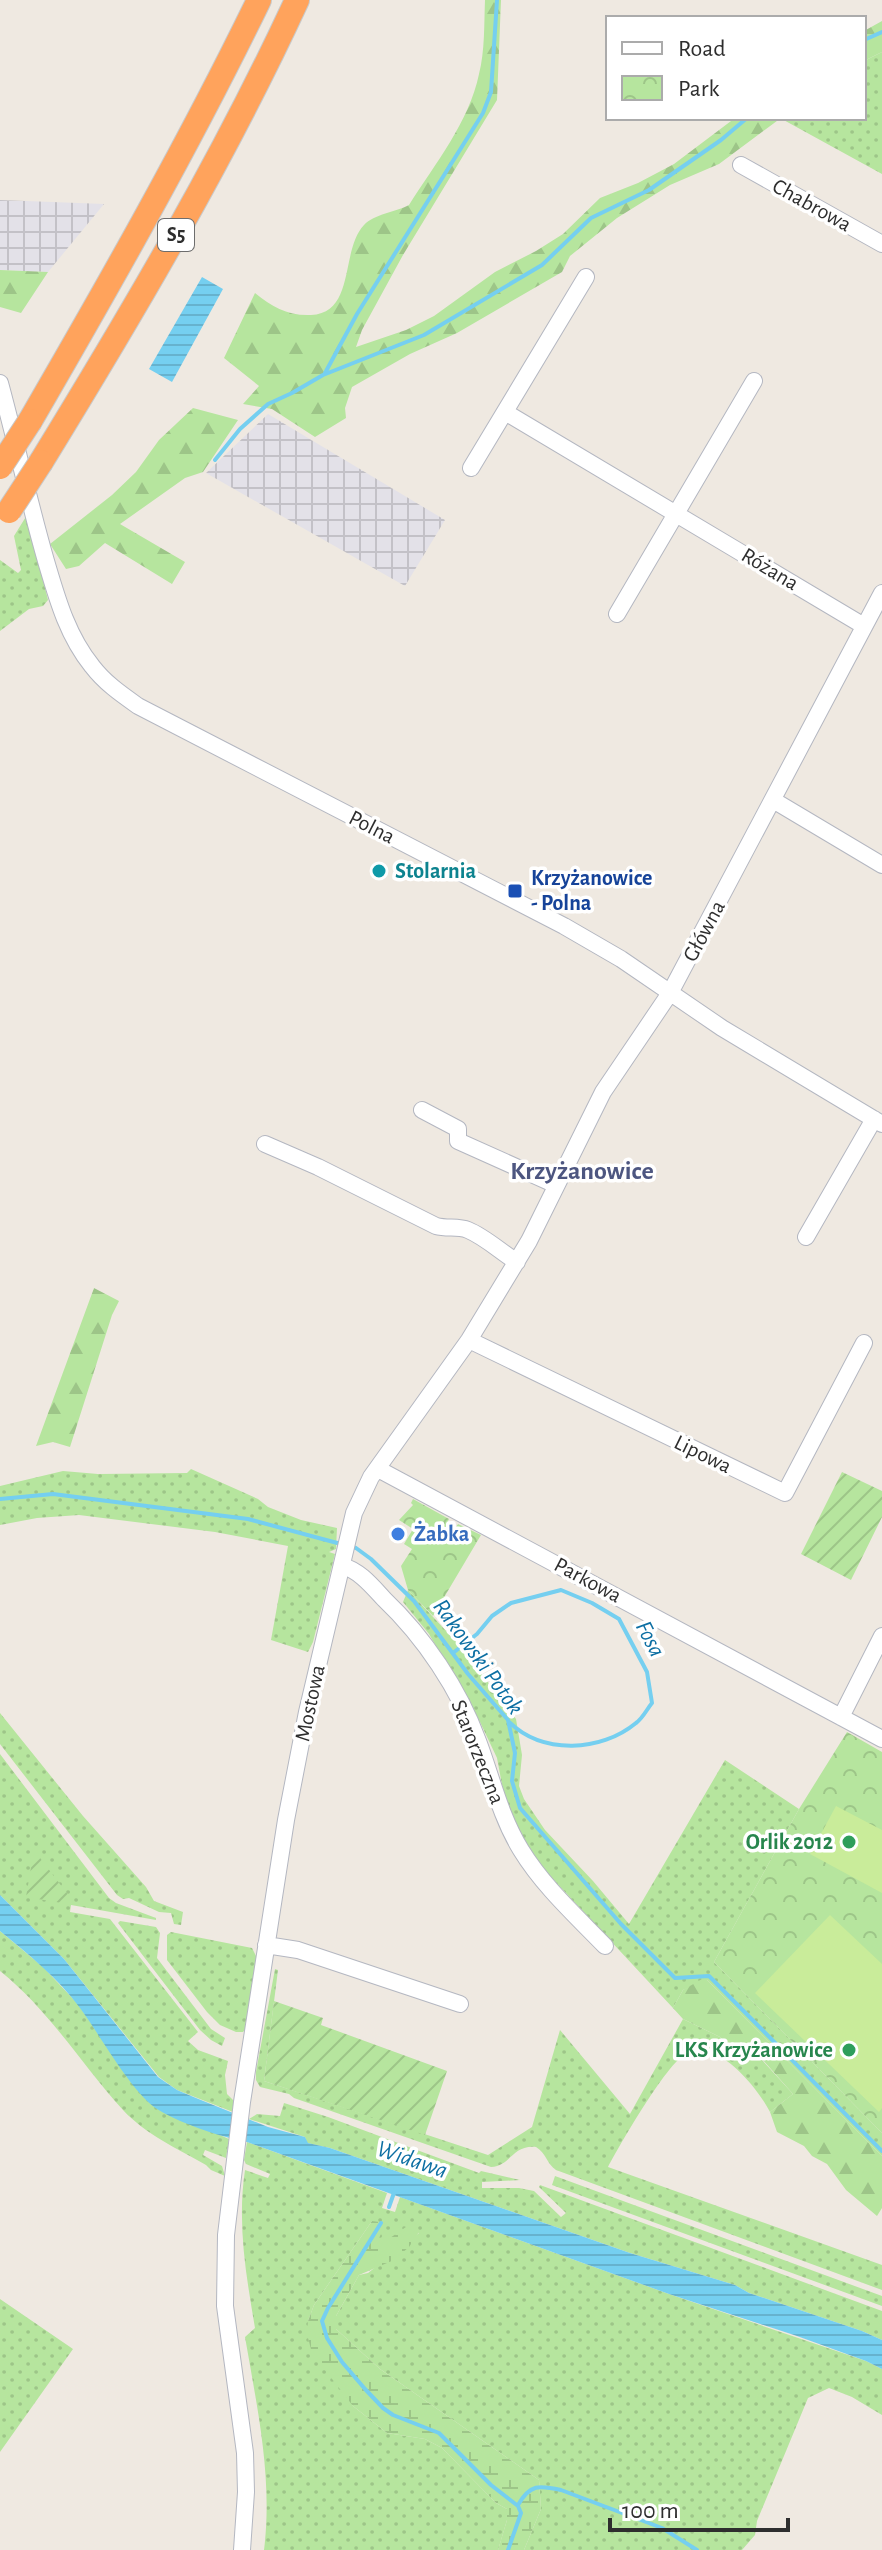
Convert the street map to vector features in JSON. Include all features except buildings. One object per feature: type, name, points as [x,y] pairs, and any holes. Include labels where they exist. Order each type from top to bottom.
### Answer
[{"type":"highway","name":"S5","points":[[0,467],[112,280],[179,159],[259,0]]},
{"type":"highway","name":"S5","points":[[4,518],[138,302],[190,210],[297,0]]},
{"type":"street","name":"Chabrowa","points":[[741,165],[882,244]]},
{"type":"street","points":[[471,468],[586,277]]},
{"type":"street","points":[[617,614],[754,381]]},
{"type":"street","name":"Polna","points":[[0,383],[59,607],[79,648],[102,678],[138,706],[564,926],[621,959],[733,1036],[878,1122],[806,1237]]},
{"type":"street","name":"Różana","points":[[505,412],[864,626]]},
{"type":"street","name":"Główna","points":[[378,1469],[469,1340],[517,1262],[603,1092],[670,993],[882,593]]},
{"type":"street","points":[[773,800],[882,865]]},
{"type":"street","points":[[422,1110],[458,1129],[458,1141],[556,1185]]},
{"type":"street","points":[[265,1144],[436,1226],[470,1231],[517,1262]]},
{"type":"street","name":"Lipowa","points":[[469,1340],[785,1493],[864,1343]]},
{"type":"street","name":"Mostowa","points":[[242,2550],[245,2453],[225,2306],[226,2235],[235,2155],[286,1820],[307,1712],[358,1503],[378,1469]]},
{"type":"street","name":"Parkowa","points":[[378,1469],[882,1739]]},
{"type":"street","name":"Starorzeczna","points":[[343,1560],[398,1612],[423,1642],[478,1740],[495,1795],[521,1851],[539,1875],[605,1946]]},
{"type":"street","points":[[841,1717],[882,1636]]},
{"type":"street","points":[[266,1945],[298,1950],[460,2004]]},
{"type":"shaded area","points":[[0,200],[104,204],[48,272],[0,270]]},
{"type":"shaded area","points":[[268,414],[445,520],[405,586],[206,473]]},
{"type":"green space","points":[[485,0],[501,0],[497,100],[403,255],[356,347],[406,330],[434,316],[495,272],[563,234],[600,198],[674,164],[732,120],[778,120],[719,164],[670,185],[617,218],[570,256],[562,272],[457,333],[410,354],[352,387],[345,408],[346,418],[315,437],[272,409],[243,404],[259,386],[224,358],[255,293],[274,306],[295,314],[325,312],[335,304],[352,249],[364,225],[373,218],[409,205],[459,126],[474,92],[484,37]]},
{"type":"green space","points":[[882,21],[882,52],[866,60],[866,30]]},
{"type":"green space","points":[[882,52],[882,174],[784,120],[866,120],[866,60]]},
{"type":"green space","points":[[0,270],[48,272],[21,313],[0,307]]},
{"type":"green space","points":[[193,408],[238,420],[203,472],[185,478],[120,524],[185,562],[172,584],[105,543],[79,566],[66,569],[50,544],[112,495],[136,472],[159,440]]},
{"type":"green space","points":[[27,515],[48,600],[43,606],[29,609],[0,631],[0,560],[18,573],[21,570],[14,536]]},
{"type":"green space","points":[[94,1288],[119,1301],[70,1447],[53,1442],[36,1446]]},
{"type":"green space","points":[[191,1469],[258,1499],[268,1507],[301,1520],[337,1528],[336,1549],[329,1552],[335,1554],[308,1652],[271,1640],[288,1546],[215,1532],[79,1515],[0,1525],[0,1486],[63,1471],[98,1474],[187,1473]]},
{"type":"green space","points":[[842,1472],[882,1491],[882,1517],[851,1580],[801,1554]]},
{"type":"green space","points":[[413,1499],[449,1519],[446,1525],[454,1530],[458,1524],[481,1535],[433,1616],[408,1590],[401,1566],[412,1549],[404,1544],[413,1529],[399,1520],[413,1505]]},
{"type":"green space","points":[[408,1590],[461,1647],[516,1719],[522,1755],[519,1786],[524,1799],[545,1830],[629,1924],[725,1760],[799,1809],[714,1962],[882,2133],[882,2156],[707,1980],[683,1990],[673,2008],[525,1849],[506,1806],[497,1758],[480,1722],[429,1634],[403,1602]]},
{"type":"green space","points":[[0,1713],[83,1816],[146,1887],[154,1901],[183,1912],[181,1925],[174,1924],[171,1913],[159,1912],[117,1895],[0,1744]]},
{"type":"green space","points":[[847,1732],[882,1752],[882,2133],[714,1962],[799,1809]]},
{"type":"green space","points":[[0,1754],[109,1898],[156,1918],[71,1905],[70,1912],[110,1919],[198,2032],[188,2041],[198,2050],[228,2061],[225,2075],[227,2094],[235,2102],[233,2112],[177,2090],[159,2077],[64,1959],[0,1895]]},
{"type":"green space","name":"Orlik 2012","points":[[836,1806],[882,1830],[882,1893],[810,1854]]},
{"type":"green space","points":[[34,1850],[69,1896],[68,1904],[26,1897]]},
{"type":"green space","name":"LKS Krzyżanowice","points":[[830,1915],[882,1964],[882,2108],[879,2112],[755,1993]]},
{"type":"green space","points":[[118,1923],[156,1927],[160,1933],[157,1958],[211,2029],[225,2038],[222,2046],[200,2030]]},
{"type":"green space","points":[[0,1931],[43,1967],[78,2004],[127,2076],[153,2106],[229,2139],[226,2158],[205,2150],[203,2155],[222,2166],[225,2176],[152,2134],[123,2110],[50,2020],[0,1971]]},
{"type":"green space","points":[[171,1932],[252,1948],[257,1958],[247,2027],[243,2032],[220,2025],[167,1960],[167,1935]]},
{"type":"green space","points":[[275,1969],[278,1970],[264,2081],[488,2155],[532,2127],[560,2030],[630,2114],[683,2019],[720,2037],[736,2054],[761,2059],[793,2094],[770,2112],[748,2080],[726,2060],[702,2050],[690,2051],[681,2057],[658,2085],[608,2167],[882,2265],[882,2290],[556,2170],[536,2147],[522,2149],[504,2163],[491,2167],[289,2094],[260,2087],[256,2072]]},
{"type":"green space","points":[[702,1979],[707,1980],[882,2156],[882,2208],[877,2216],[846,2190],[827,2164],[812,2156],[804,2146],[777,2132],[770,2112],[793,2094],[762,2059],[747,2062],[720,2037],[683,2019],[673,2008],[683,1990]]},
{"type":"green space","points":[[274,2001],[323,2018],[321,2025],[447,2071],[425,2135],[264,2081]]},
{"type":"green space","points":[[284,2103],[479,2173],[520,2180],[482,2182],[482,2188],[534,2191],[561,2217],[566,2213],[540,2185],[882,2311],[882,2340],[749,2293],[735,2285],[630,2253],[330,2148],[307,2143],[305,2137],[249,2119],[257,2114],[280,2116]]},
{"type":"green space","points":[[247,2142],[387,2193],[382,2208],[395,2212],[400,2197],[866,2361],[882,2369],[882,2415],[852,2397],[829,2388],[808,2398],[757,2521],[755,2535],[742,2550],[524,2550],[541,2509],[539,2480],[380,2369],[336,2329],[336,2316],[359,2275],[368,2273],[419,2233],[406,2228],[373,2249],[372,2221],[314,2305],[308,2321],[353,2406],[387,2433],[425,2439],[442,2448],[496,2503],[507,2509],[499,2547],[498,2550],[264,2550],[267,2496],[259,2416],[245,2337],[255,2328],[246,2269],[242,2210],[245,2170],[268,2178],[270,2174],[246,2164]]},
{"type":"green space","points":[[555,2176],[882,2296],[882,2306],[552,2185]]},
{"type":"green space","points":[[372,2221],[386,2223],[374,2249],[406,2227],[419,2232],[409,2247],[394,2260],[359,2275],[336,2316],[336,2329],[380,2369],[539,2480],[541,2509],[524,2550],[498,2550],[507,2509],[496,2503],[442,2448],[425,2439],[387,2433],[353,2406],[312,2353],[307,2334],[314,2305]]},
{"type":"green space","points":[[0,2299],[73,2349],[0,2452]]},
{"type":"water","points":[[202,277],[223,289],[172,382],[149,369]]},
{"type":"water","points":[[0,1895],[64,1959],[158,2077],[177,2090],[268,2127],[305,2137],[308,2143],[630,2253],[735,2285],[749,2293],[862,2331],[882,2340],[882,2369],[797,2336],[669,2294],[163,2113],[135,2087],[62,1987],[0,1931]]},
{"type":"waterway","points":[[325,373],[357,314],[483,113],[491,92],[497,0]]},
{"type":"waterway","points":[[866,39],[882,32]]},
{"type":"waterway","points":[[215,460],[240,429],[268,404],[323,375],[424,335],[542,265],[591,218],[649,190],[745,120]]},
{"type":"waterway","name":"Rakowski Potok","points":[[0,1499],[53,1494],[248,1519],[341,1544]]},
{"type":"waterway","name":"Rakowski Potok","points":[[349,1546],[371,1559],[414,1601],[468,1674],[508,1720],[515,1753],[512,1781],[520,1808],[621,1924],[675,1978],[709,1976],[882,2151]]},
{"type":"waterway","name":"Fosa","points":[[453,1653],[477,1634],[492,1616],[511,1603],[561,1590],[619,1619],[647,1672],[652,1703],[638,1721],[606,1740],[572,1746],[538,1740],[509,1722]]},
{"type":"waterway","points":[[389,2207],[395,2190]]},
{"type":"waterway","points":[[381,2223],[328,2308],[322,2321],[327,2338],[342,2362],[383,2408],[439,2433],[491,2485],[518,2506],[521,2513],[508,2550]]},
{"type":"waterway","points":[[518,2505],[527,2493],[536,2488],[561,2490],[662,2528],[697,2550]]},
{"type":"place","name":"Stolarnia","points":[[379,871]]},
{"type":"place","name":"Krzyżanowice - Polna","points":[[515,891]]},
{"type":"place","name":"Żabka","points":[[398,1534]]},
{"type":"place","name":"Orlik 2012","points":[[849,1842]]},
{"type":"place","name":"LKS Krzyżanowice","points":[[849,2050]]},
{"type":"district","name":"Krzyżanowice","points":[[582,1171]]},
{"type":"water label","name":"Widawa","points":[[412,2160]]}]
